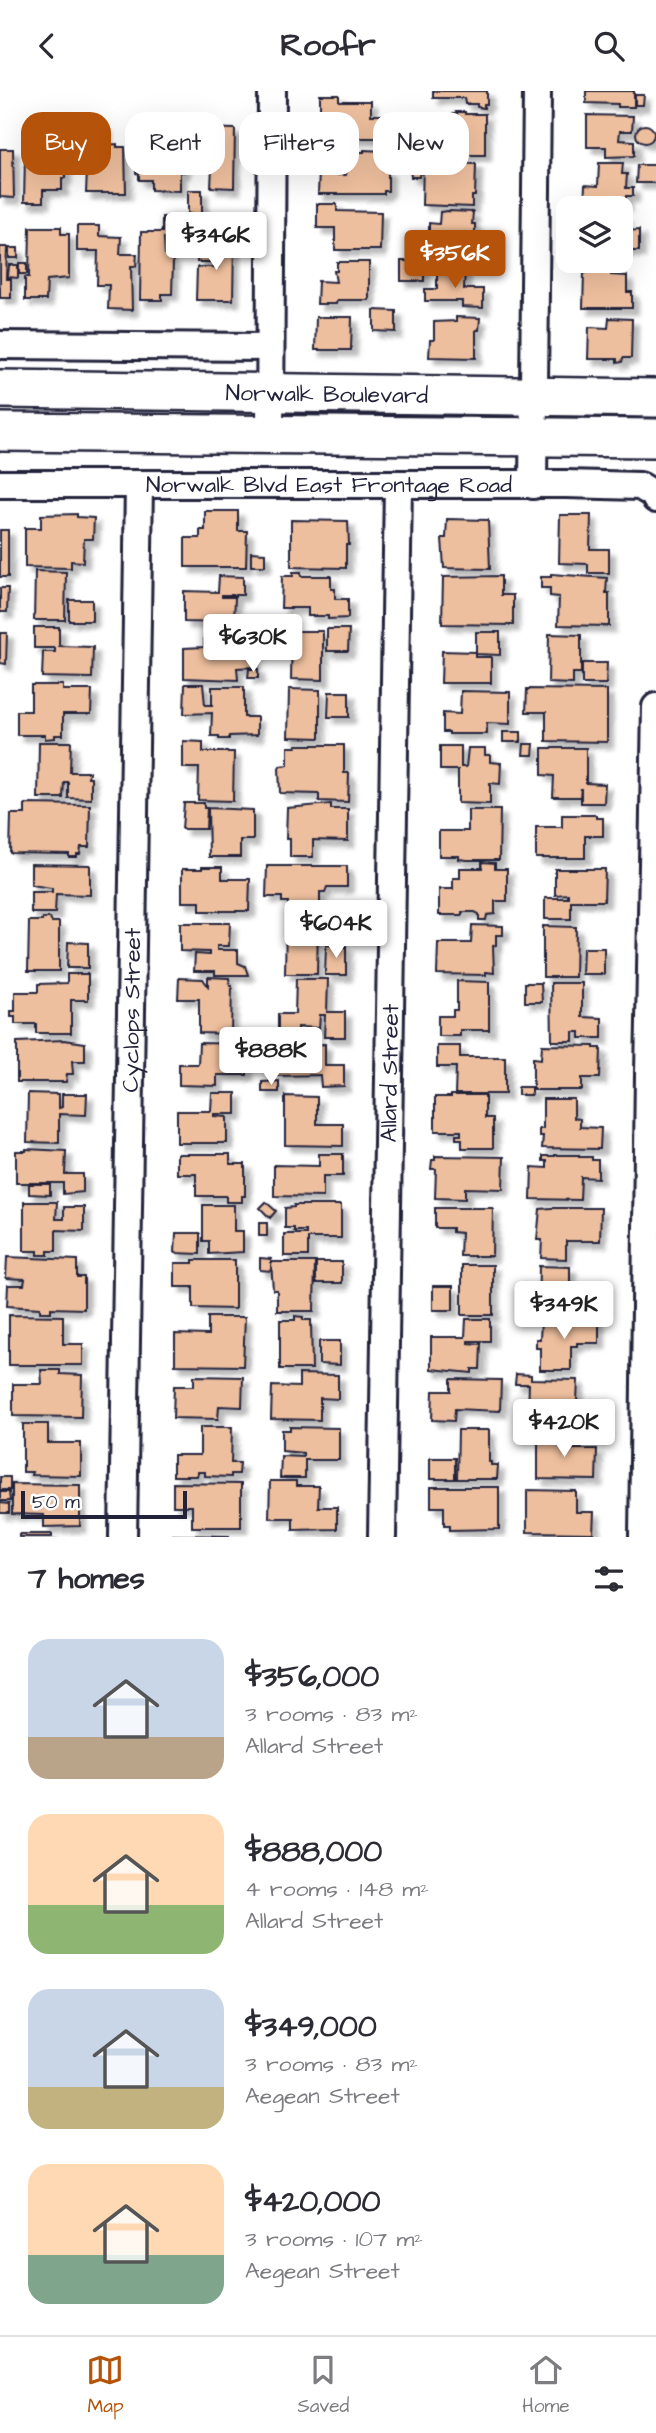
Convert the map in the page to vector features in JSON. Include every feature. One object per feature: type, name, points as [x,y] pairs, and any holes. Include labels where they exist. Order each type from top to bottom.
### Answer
[{"type":"main road","name":"Norwalk Boulevard","points":[[0,389],[656,398]]},
{"type":"main road","name":"Norwalk Boulevard","points":[[0,432],[656,438]]},
{"type":"street","points":[[270,433],[272,91]]},
{"type":"street","points":[[533,485],[537,91]]},
{"type":"street","points":[[0,345],[271,347]]},
{"type":"street","name":"Norwalk Blvd East Frontage Road","points":[[0,484],[640,486],[656,497]]},
{"type":"street","name":"Cyclops Street","points":[[123,1537],[139,485]]},
{"type":"street","name":"Allard Street","points":[[382,1537],[398,485]]},
{"type":"street","points":[[643,1537],[656,707]]},
{"type":"building","points":[[433,91],[487,91],[487,104],[484,104],[484,108],[477,107],[477,104],[465,104],[464,98],[433,98]]},
{"type":"building","points":[[586,91],[634,91],[634,107],[586,103]]},
{"type":"building","points":[[320,95],[339,95],[339,101],[371,101],[373,138],[359,138],[359,112],[320,112]]},
{"type":"building","points":[[635,95],[644,95],[643,105],[635,105]]},
{"type":"building","points":[[469,114],[485,114],[485,155],[469,155]]},
{"type":"building","points":[[587,115],[633,116],[632,131],[620,131],[619,140],[634,141],[634,156],[606,157],[606,147],[587,147]]},
{"type":"building","points":[[641,125],[649,125],[654,134],[652,141],[641,143],[636,138],[636,130]]},
{"type":"building","points":[[225,129],[235,129],[234,188],[211,187],[212,175],[225,175]]},
{"type":"building","points":[[111,145],[125,147],[126,193],[86,193],[87,175],[111,175]]},
{"type":"building","points":[[0,149],[13,149],[14,198],[0,197]]},
{"type":"building","points":[[373,150],[373,175],[388,175],[388,191],[384,191],[384,194],[318,194],[319,175],[359,175],[359,152]]},
{"type":"building","points":[[599,163],[623,163],[622,174],[627,174],[626,188],[633,188],[633,196],[584,196],[585,185],[598,186]]},
{"type":"building","points":[[469,164],[476,164],[472,207],[422,205],[423,175],[469,175]]},
{"type":"building","points":[[637,165],[656,165],[656,183],[636,183]]},
{"type":"building","points":[[25,175],[65,175],[65,178],[62,178],[62,190],[43,190],[43,202],[24,202]]},
{"type":"building","points":[[139,175],[180,175],[180,191],[151,190],[151,180],[139,180]]},
{"type":"building","points":[[188,190],[202,190],[202,214],[188,214]]},
{"type":"building","points":[[317,204],[337,204],[337,211],[381,212],[380,250],[335,250],[335,228],[317,228]]},
{"type":"building","points":[[440,212],[473,212],[475,256],[429,255],[429,223],[439,224]]},
{"type":"building","points":[[162,217],[186,218],[185,238],[164,238],[165,255],[170,255],[170,260],[173,260],[172,294],[162,294],[162,300],[140,300],[141,232],[162,232]]},
{"type":"building","points":[[77,226],[99,226],[99,236],[121,237],[120,254],[137,254],[136,266],[131,266],[132,310],[108,309],[109,285],[97,285],[98,251],[77,251]]},
{"type":"building","points":[[30,227],[61,227],[61,234],[69,234],[69,278],[47,280],[46,300],[25,300],[25,277],[29,277]]},
{"type":"building","points":[[633,230],[639,230],[639,251],[633,251]]},
{"type":"building","points":[[198,242],[234,243],[233,300],[196,300],[197,267],[218,267],[218,262],[197,262]]},
{"type":"building","points":[[0,247],[7,247],[6,279],[11,279],[11,298],[0,298]]},
{"type":"building","points":[[9,248],[18,248],[18,258],[9,258]]},
{"type":"building","points":[[401,261],[424,261],[424,281],[401,281]]},
{"type":"building","points":[[337,262],[369,262],[369,300],[337,300],[336,304],[317,304],[318,281],[336,282],[334,271],[337,271]]},
{"type":"building","points":[[19,263],[27,263],[27,274],[19,274]]},
{"type":"building","points":[[9,265],[18,265],[18,278],[8,277]]},
{"type":"building","points":[[437,269],[465,269],[464,289],[483,289],[483,308],[462,307],[462,301],[425,301],[425,289],[437,289]]},
{"type":"building","points":[[584,273],[627,276],[627,292],[632,292],[632,308],[583,308]]},
{"type":"building","points":[[374,310],[396,311],[396,332],[374,331]]},
{"type":"building","points":[[316,317],[352,317],[351,350],[315,350]]},
{"type":"building","points":[[456,317],[480,318],[479,330],[476,330],[476,358],[429,357],[430,340],[434,340],[434,322],[456,321]]},
{"type":"building","points":[[609,318],[632,319],[631,358],[623,358],[622,362],[617,363],[617,359],[588,359],[589,327],[608,328]]},
{"type":"building","points":[[205,511],[238,511],[238,531],[247,531],[246,567],[185,567],[185,538],[200,538],[200,530],[205,530]]},
{"type":"building","points":[[77,514],[77,517],[94,518],[93,539],[84,539],[83,562],[71,561],[71,568],[25,567],[25,528],[41,528],[41,515]]},
{"type":"building","points":[[560,515],[591,515],[590,549],[609,549],[609,573],[588,573],[588,564],[559,563]]},
{"type":"building","points":[[447,519],[488,520],[490,569],[444,568],[442,538],[446,538]]},
{"type":"building","points":[[291,520],[348,521],[346,568],[291,567]]},
{"type":"building","points":[[0,530],[8,530],[8,577],[0,577]]},
{"type":"building","points":[[251,552],[265,553],[265,566],[251,566]]},
{"type":"building","points":[[35,571],[66,572],[65,620],[34,620]]},
{"type":"building","points":[[293,572],[301,572],[301,576],[331,576],[331,589],[335,589],[335,599],[348,599],[348,618],[308,616],[308,608],[281,608],[282,576],[293,576]]},
{"type":"building","points":[[551,574],[607,578],[609,626],[558,625],[559,597],[550,596],[550,588],[541,588],[541,577],[551,577]]},
{"type":"building","points":[[219,576],[243,577],[243,595],[222,595],[235,597],[234,623],[184,622],[184,591],[218,592]]},
{"type":"building","points":[[501,576],[501,595],[513,595],[513,625],[442,624],[443,577]]},
{"type":"building","points":[[0,588],[8,588],[7,612],[0,612]]},
{"type":"building","points":[[69,600],[92,600],[92,621],[69,621]]},
{"type":"building","points":[[34,627],[59,627],[59,646],[93,647],[92,678],[42,677],[43,652],[55,652],[55,648],[34,648]]},
{"type":"building","points":[[327,629],[349,629],[348,651],[327,651]]},
{"type":"building","points":[[221,630],[231,630],[232,636],[252,635],[253,667],[237,668],[238,680],[184,678],[184,648],[204,647],[204,635],[221,635]]},
{"type":"building","points":[[292,631],[323,631],[323,680],[291,679]]},
{"type":"building","points":[[476,632],[500,632],[500,655],[476,654]]},
{"type":"building","points":[[0,633],[7,633],[6,664],[0,663]]},
{"type":"building","points":[[549,634],[581,635],[581,673],[573,673],[573,684],[548,683]]},
{"type":"building","points":[[442,651],[475,652],[475,657],[491,657],[491,683],[441,683]]},
{"type":"building","points":[[582,663],[607,663],[606,684],[582,684]]},
{"type":"building","points":[[249,669],[258,669],[258,678],[248,678]]},
{"type":"building","points":[[185,684],[203,684],[205,705],[212,705],[212,687],[244,687],[244,717],[257,717],[257,735],[229,736],[229,739],[211,736],[212,713],[184,714]]},
{"type":"building","points":[[31,685],[63,685],[63,690],[92,690],[91,714],[63,714],[63,735],[55,735],[55,738],[45,739],[45,735],[17,735],[17,711],[31,711]]},
{"type":"building","points":[[289,689],[320,690],[320,738],[288,737]]},
{"type":"building","points":[[527,689],[607,690],[607,742],[546,741],[546,712],[526,712]]},
{"type":"building","points":[[461,691],[510,692],[510,724],[487,723],[487,734],[443,732],[443,713],[460,714]]},
{"type":"building","points":[[329,692],[349,692],[349,717],[328,717]]},
{"type":"building","points":[[503,732],[521,732],[521,742],[503,742]]},
{"type":"building","points":[[183,741],[203,742],[203,752],[234,752],[233,801],[198,800],[199,768],[183,768]]},
{"type":"building","points":[[39,742],[71,742],[70,772],[89,772],[91,799],[68,798],[68,782],[64,782],[63,798],[38,798]]},
{"type":"building","points":[[524,744],[534,744],[533,755],[523,755]]},
{"type":"building","points":[[344,745],[344,773],[349,773],[348,802],[319,801],[319,794],[280,793],[279,768],[288,765],[288,747]]},
{"type":"building","points":[[440,746],[461,746],[461,767],[466,767],[468,748],[485,748],[485,755],[490,755],[490,762],[501,763],[500,784],[490,783],[490,804],[458,803],[458,770],[440,770]]},
{"type":"building","points":[[542,748],[586,748],[586,783],[605,784],[604,803],[581,803],[581,788],[580,797],[553,797],[554,776],[542,775]]},
{"type":"building","points":[[184,803],[204,803],[204,808],[207,808],[206,829],[182,829]]},
{"type":"building","points":[[25,804],[90,805],[89,847],[81,847],[77,857],[69,857],[69,854],[10,853],[11,814],[25,814]]},
{"type":"building","points":[[331,804],[331,809],[348,809],[348,841],[313,840],[313,857],[290,857],[290,839],[286,839],[287,808]]},
{"type":"building","points":[[208,808],[253,810],[253,840],[240,840],[240,857],[209,857]]},
{"type":"building","points":[[468,810],[500,810],[499,860],[467,860],[459,859],[459,856],[439,856],[439,831],[468,831]]},
{"type":"building","points":[[562,815],[596,815],[596,818],[603,818],[603,836],[585,836],[585,858],[536,858],[536,827],[562,827]]},
{"type":"building","points":[[482,862],[495,863],[495,869],[507,869],[507,901],[495,901],[495,914],[487,915],[486,920],[479,920],[479,914],[475,912],[439,915],[439,889],[453,889],[453,878],[460,878],[460,868],[482,868]]},
{"type":"building","points":[[31,864],[90,865],[90,895],[56,894],[55,913],[31,913],[31,892],[52,892],[52,888],[31,885]]},
{"type":"building","points":[[267,866],[347,866],[347,887],[327,887],[325,892],[320,892],[320,914],[288,914],[288,902],[282,902],[282,897],[266,897]]},
{"type":"building","points":[[222,867],[222,879],[250,879],[249,911],[200,911],[200,902],[182,902],[182,869]]},
{"type":"building","points":[[555,869],[605,869],[604,901],[571,901],[571,919],[545,919],[545,898],[568,898],[568,894],[555,895]]},
{"type":"building","points":[[43,918],[59,922],[59,971],[28,971],[29,921],[42,921]]},
{"type":"building","points":[[180,923],[230,923],[229,946],[217,946],[217,950],[238,950],[238,963],[245,966],[248,975],[215,975],[215,971],[194,971],[195,954],[209,955],[209,952],[180,951]]},
{"type":"building","points":[[286,924],[318,924],[317,974],[285,974]]},
{"type":"building","points":[[472,925],[503,926],[503,935],[496,935],[496,945],[493,946],[494,973],[437,974],[438,943],[471,943]]},
{"type":"building","points":[[543,926],[576,927],[575,977],[543,977]]},
{"type":"building","points":[[68,942],[88,943],[88,968],[67,968]]},
{"type":"building","points":[[326,945],[346,946],[346,975],[325,975]]},
{"type":"building","points":[[583,948],[604,948],[604,974],[582,974]]},
{"type":"building","points":[[67,974],[88,974],[88,1000],[71,1000],[71,1033],[36,1033],[36,1024],[15,1024],[11,1011],[15,1011],[15,992],[38,992],[38,984],[67,983]]},
{"type":"building","points":[[208,977],[229,978],[232,986],[231,1034],[199,1033],[199,999],[178,999],[179,978],[203,979],[208,986]]},
{"type":"building","points":[[296,979],[328,979],[327,1012],[345,1012],[345,1037],[324,1037],[325,1015],[320,1015],[319,1028],[298,1027],[298,1033],[278,1033],[278,1014],[295,1014]]},
{"type":"building","points":[[457,981],[489,982],[489,1030],[460,1030],[460,1036],[438,1036],[438,1016],[453,1016],[453,1010],[457,1010]]},
{"type":"building","points":[[525,983],[541,983],[542,1002],[525,1002]]},
{"type":"building","points":[[551,983],[582,983],[582,1017],[602,1018],[602,1038],[580,1038],[580,1032],[573,1032],[573,1041],[552,1041]]},
{"type":"building","points":[[64,1040],[85,1043],[85,1061],[72,1061],[73,1074],[67,1074],[66,1082],[17,1082],[17,1042]]},
{"type":"building","points":[[199,1043],[247,1044],[247,1075],[217,1075],[217,1086],[179,1085],[179,1064],[198,1064]]},
{"type":"building","points":[[325,1044],[325,1065],[344,1065],[344,1086],[321,1087],[320,1075],[276,1076],[276,1045]]},
{"type":"building","points":[[542,1045],[601,1048],[600,1078],[582,1078],[582,1090],[533,1090],[533,1058],[541,1059]]},
{"type":"building","points":[[437,1046],[460,1046],[460,1057],[505,1057],[505,1094],[455,1094],[456,1067],[437,1067]]},
{"type":"building","points":[[279,1081],[279,1092],[262,1092],[262,1082]]},
{"type":"building","points":[[518,1087],[532,1087],[532,1095],[518,1095]]},
{"type":"building","points":[[28,1093],[59,1094],[59,1108],[62,1107],[62,1094],[87,1094],[86,1115],[59,1114],[59,1143],[27,1142]]},
{"type":"building","points":[[212,1093],[236,1093],[236,1114],[214,1114],[227,1117],[227,1143],[177,1143],[177,1111],[211,1111]]},
{"type":"building","points":[[485,1095],[485,1118],[493,1118],[493,1148],[462,1148],[462,1139],[456,1139],[456,1135],[461,1135],[461,1131],[435,1131],[435,1097]]},
{"type":"building","points":[[285,1096],[317,1097],[317,1124],[343,1124],[343,1146],[285,1145]]},
{"type":"building","points":[[543,1099],[574,1099],[574,1118],[580,1119],[580,1127],[601,1128],[600,1149],[542,1148],[543,1136],[539,1136],[539,1129],[543,1129]]},
{"type":"building","points":[[16,1151],[66,1151],[65,1174],[83,1174],[83,1192],[63,1194],[63,1183],[16,1183]]},
{"type":"building","points":[[177,1154],[230,1154],[230,1164],[245,1164],[245,1196],[242,1196],[242,1202],[226,1202],[226,1196],[196,1196],[196,1174],[177,1174]]},
{"type":"building","points":[[319,1154],[343,1154],[343,1176],[323,1176],[323,1197],[274,1196],[274,1165],[319,1166]]},
{"type":"building","points":[[579,1155],[598,1160],[598,1178],[581,1177],[580,1200],[531,1199],[532,1167],[547,1168],[547,1161],[543,1161],[543,1156]]},
{"type":"building","points":[[435,1156],[504,1157],[503,1189],[465,1188],[465,1199],[435,1198],[436,1169],[431,1169]]},
{"type":"building","points":[[29,1184],[50,1184],[50,1195],[29,1194]]},
{"type":"building","points":[[24,1202],[57,1202],[56,1219],[64,1219],[64,1207],[84,1207],[84,1231],[56,1230],[56,1251],[48,1251],[48,1255],[38,1255],[38,1251],[24,1251]]},
{"type":"building","points":[[266,1202],[276,1211],[270,1218],[260,1208]]},
{"type":"building","points":[[203,1205],[234,1205],[234,1231],[243,1231],[243,1252],[209,1254],[209,1241],[203,1241]]},
{"type":"building","points":[[294,1205],[341,1205],[341,1238],[308,1238],[308,1256],[284,1256],[284,1234],[306,1234],[306,1231],[285,1228],[285,1208]]},
{"type":"building","points":[[435,1208],[493,1208],[492,1256],[460,1256],[461,1233],[452,1232],[452,1228],[435,1228]]},
{"type":"building","points":[[601,1208],[600,1241],[566,1241],[566,1259],[541,1258],[542,1240],[537,1240],[540,1209]]},
{"type":"building","points":[[259,1223],[267,1223],[267,1236],[259,1236]]},
{"type":"building","points":[[176,1233],[200,1233],[200,1254],[175,1253]]},
{"type":"building","points":[[7,1257],[77,1260],[77,1277],[84,1277],[84,1309],[51,1308],[51,1312],[40,1312],[40,1308],[7,1306],[8,1285],[24,1285],[25,1279],[6,1278]]},
{"type":"building","points":[[260,1258],[271,1259],[271,1271],[260,1270]]},
{"type":"building","points":[[193,1260],[235,1260],[235,1309],[193,1308],[193,1287],[175,1287],[175,1263],[193,1263]]},
{"type":"building","points":[[271,1262],[315,1262],[314,1311],[277,1311],[277,1290],[273,1290]]},
{"type":"building","points":[[316,1262],[342,1262],[342,1283],[316,1283]]},
{"type":"building","points":[[462,1265],[493,1265],[493,1315],[462,1315]]},
{"type":"building","points":[[539,1266],[570,1267],[570,1289],[599,1288],[598,1312],[576,1311],[576,1298],[570,1298],[570,1315],[538,1315]]},
{"type":"building","points":[[433,1286],[453,1286],[453,1310],[433,1310]]},
{"type":"building","points":[[9,1315],[63,1316],[63,1344],[83,1344],[83,1365],[9,1365]]},
{"type":"building","points":[[295,1316],[311,1320],[312,1369],[280,1369],[280,1320],[295,1320]]},
{"type":"building","points":[[208,1317],[245,1317],[243,1366],[175,1365],[175,1334],[208,1335]]},
{"type":"building","points":[[576,1318],[596,1318],[596,1322],[599,1322],[599,1343],[577,1343],[577,1346],[571,1346],[571,1370],[540,1370],[540,1348],[536,1348],[536,1339],[540,1339],[541,1321],[574,1323]]},
{"type":"building","points":[[466,1319],[490,1319],[490,1341],[468,1341],[481,1344],[480,1369],[472,1369],[472,1373],[431,1369],[431,1337],[465,1337]]},
{"type":"building","points":[[319,1341],[340,1341],[340,1365],[319,1364]]},
{"type":"building","points":[[41,1370],[60,1370],[60,1374],[82,1375],[81,1417],[13,1416],[13,1384],[42,1384]]},
{"type":"building","points":[[299,1374],[338,1375],[338,1399],[320,1398],[320,1420],[271,1419],[272,1386],[299,1387]]},
{"type":"building","points":[[516,1374],[531,1375],[531,1379],[578,1380],[577,1401],[597,1402],[597,1422],[572,1421],[572,1412],[528,1411],[529,1384],[515,1384]]},
{"type":"building","points":[[194,1376],[243,1377],[242,1407],[219,1406],[218,1419],[173,1418],[174,1386],[194,1386]]},
{"type":"building","points":[[451,1379],[501,1380],[500,1411],[455,1409],[454,1421],[432,1420],[433,1391],[451,1391]]},
{"type":"building","points":[[23,1424],[48,1424],[48,1443],[81,1443],[81,1476],[31,1475],[32,1472],[23,1472]]},
{"type":"building","points":[[200,1427],[232,1427],[231,1463],[240,1463],[239,1474],[231,1474],[231,1477],[205,1476],[205,1472],[198,1472],[197,1476],[173,1476],[173,1455],[200,1455]]},
{"type":"building","points":[[290,1427],[339,1428],[339,1460],[305,1460],[305,1478],[280,1478],[281,1456],[303,1457],[303,1453],[282,1451],[282,1430],[290,1430]]},
{"type":"building","points":[[538,1429],[563,1429],[563,1449],[597,1449],[596,1480],[538,1479]]},
{"type":"building","points":[[458,1430],[489,1430],[489,1462],[491,1465],[498,1465],[497,1479],[457,1479]]},
{"type":"building","points":[[430,1458],[455,1458],[455,1479],[430,1479]]},
{"type":"building","points":[[0,1477],[10,1477],[10,1490],[0,1490]]},
{"type":"building","points":[[270,1481],[296,1481],[296,1486],[319,1486],[318,1507],[337,1507],[337,1529],[293,1530],[293,1518],[269,1518]]},
{"type":"building","points":[[173,1483],[241,1484],[241,1527],[192,1527],[192,1506],[173,1506]]},
{"type":"building","points":[[12,1484],[80,1485],[80,1526],[44,1527],[44,1515],[12,1514]]},
{"type":"building","points":[[431,1487],[499,1487],[499,1529],[450,1530],[450,1525],[444,1525],[444,1507],[431,1507]]},
{"type":"building","points":[[527,1490],[576,1491],[576,1512],[594,1512],[593,1533],[527,1532]]},
{"type":"building","points":[[0,1492],[9,1492],[10,1501],[0,1501]]},
{"type":"building","points":[[0,1503],[9,1504],[9,1513],[0,1513]]},
{"type":"building","points":[[19,1534],[52,1534],[52,1537],[19,1537]]},
{"type":"building","points":[[172,1535],[230,1536],[172,1537]]}]
